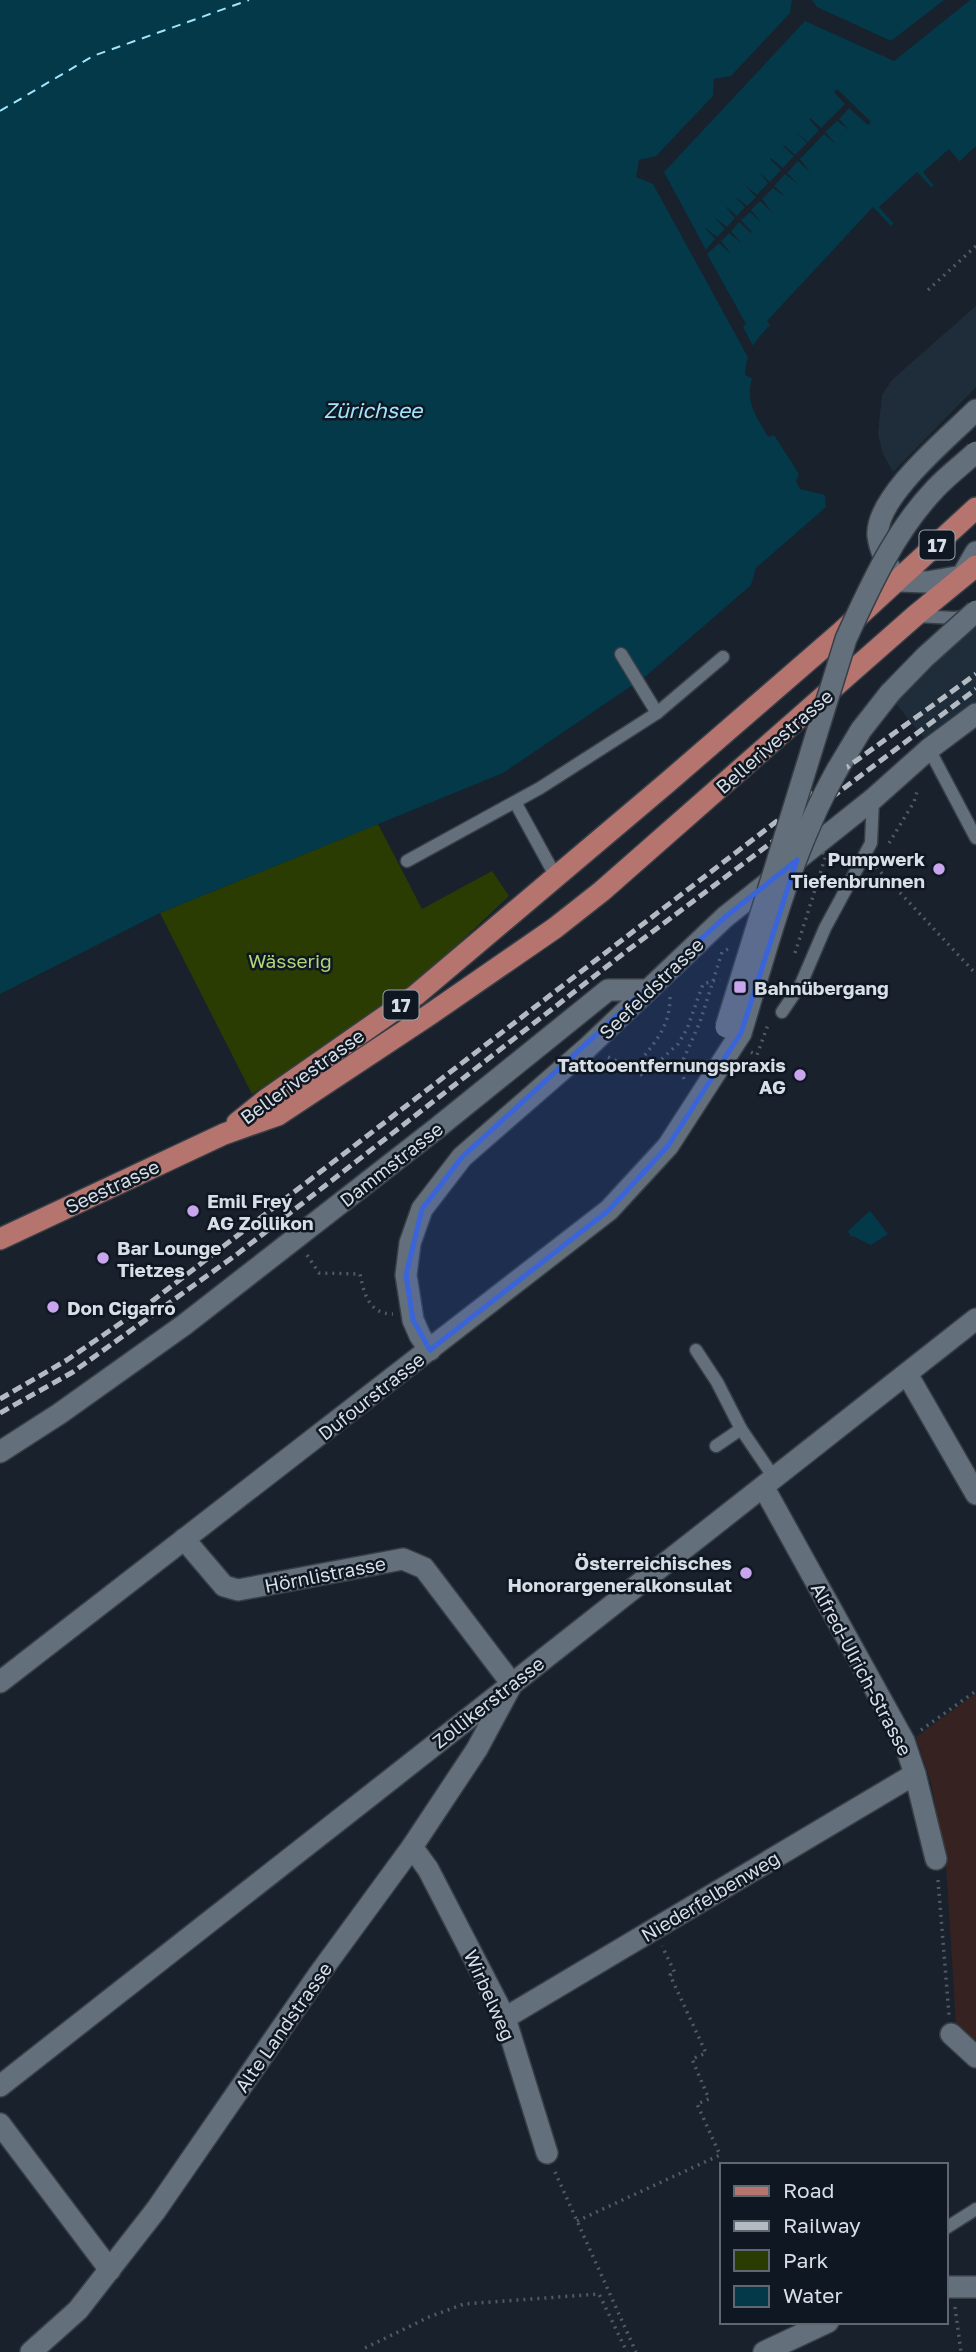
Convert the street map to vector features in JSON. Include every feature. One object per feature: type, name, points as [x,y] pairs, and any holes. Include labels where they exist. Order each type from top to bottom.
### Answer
[{"type":"main road","name":"Bellerivestrasse","points":[[224,1134],[268,1098],[416,995],[688,764],[976,508]]},
{"type":"main road","name":"Bellerivestrasse","points":[[224,1134],[278,1115],[555,928],[747,766],[969,571]]},
{"type":"main road","name":"Seestrasse","points":[[0,1239],[224,1134]]},
{"type":"street","points":[[969,571],[927,582],[897,581],[881,551],[877,533],[882,512],[896,491],[976,410]]},
{"type":"street","name":"Dufourstrasse","points":[[733,1030],[846,639],[894,543],[935,489],[976,452]]},
{"type":"street","name":"Bellerivestrasse","points":[[969,571],[976,552]]},
{"type":"street","name":"Dufourstrasse","points":[[0,1682],[609,1210],[668,1146],[710,1079],[733,1030],[820,800],[861,730],[890,693],[925,657],[976,612]]},
{"type":"street","name":"Seefeldstrasse","points":[[430,1350],[419,1336],[413,1320],[406,1275],[410,1243],[422,1209],[462,1157],[587,1048],[725,917],[873,799],[929,749],[976,714]]},
{"type":"street","name":"Dammstrasse","points":[[0,1452],[59,1414],[184,1325],[608,990],[648,990]]},
{"type":"street","name":"Zollikerstrasse","points":[[0,2086],[976,1319]]},
{"type":"street","points":[[907,1374],[976,1494]]},
{"type":"street","name":"Alfred-Ulrich-Strasse","points":[[769,1484],[904,1741],[936,1859]]},
{"type":"street","name":"Hörnlistrasse","points":[[184,1539],[224,1586],[238,1590],[403,1559],[424,1568],[512,1684]]},
{"type":"street","name":"Alte Landstrasse","points":[[31,2352],[78,2310],[156,2210],[319,1974],[412,1847],[477,1749],[512,1684]]},
{"type":"street","name":"Niederfelbenweg","points":[[505,2018],[915,1774]]},
{"type":"street","name":"Wirbelweg","points":[[412,1847],[428,1868],[505,2018],[550,2162]]},
{"type":"street","points":[[951,2034],[976,2057]]},
{"type":"street","points":[[0,2124],[110,2270]]},
{"type":"street","points":[[950,2292],[976,2287]]},
{"type":"street","points":[[764,2352],[824,2324]]},
{"type":"lane","points":[[916,615],[955,618],[976,612]]},
{"type":"lane","points":[[621,654],[657,713]]},
{"type":"lane","points":[[407,861],[540,788],[657,713],[723,657]]},
{"type":"lane","points":[[929,749],[976,838]]},
{"type":"lane","points":[[782,1012],[801,984],[825,928],[871,843],[873,799]]},
{"type":"lane","points":[[515,802],[556,877]]},
{"type":"lane","points":[[696,1350],[717,1382],[769,1484]]},
{"type":"lane","points":[[716,1446],[741,1429]]},
{"type":"lane","points":[[948,2227],[976,2209]]},
{"type":"path","points":[[928,290],[976,246]]},
{"type":"path","points":[[795,953],[826,855],[819,849],[815,861]]},
{"type":"path","points":[[875,866],[976,974]]},
{"type":"path","points":[[684,1079],[680,1067],[700,1022],[722,952]]},
{"type":"path","points":[[634,1069],[666,1027],[670,996],[663,975]]},
{"type":"path","points":[[619,1062],[643,1076],[678,1044],[695,1011],[703,984],[713,981]]},
{"type":"path","points":[[757,1055],[770,1021]]},
{"type":"path","points":[[296,1239],[319,1273],[360,1274],[364,1295],[374,1309],[382,1314],[395,1314]]},
{"type":"path","points":[[914,1735],[976,1691]]},
{"type":"path","points":[[936,1859],[951,2034]]},
{"type":"path","points":[[577,2221],[720,2155],[697,2104],[709,2099],[692,2059],[706,2053],[670,1975],[674,1973],[661,1944]]},
{"type":"path","points":[[550,2162],[636,2352]]},
{"type":"path","points":[[950,2292],[961,2352]]},
{"type":"path","points":[[365,2348],[429,2317],[464,2304],[599,2294],[627,2352]]},
{"type":"highlighted area","points":[[797,860],[741,1033],[668,1146],[609,1210],[430,1350],[413,1320],[406,1275],[422,1209],[462,1157],[725,917]]},
{"type":"shaded area","points":[[976,306],[976,387],[893,472],[883,454],[878,434],[882,395],[892,380]]},
{"type":"shaded area","points":[[976,623],[976,703],[924,738],[893,700]]},
{"type":"shaded area","points":[[976,1693],[976,2045],[956,2025],[946,1865],[931,1783],[916,1737]]},
{"type":"green space","name":"Wässerig","points":[[378,824],[422,909],[492,871],[509,896],[401,998],[252,1094],[160,913]]},
{"type":"water","name":"Zürichsee","points":[[0,0],[976,0],[976,146],[891,226],[873,207],[767,321],[770,325],[752,347],[745,375],[752,378],[750,395],[756,415],[768,437],[774,435],[799,474],[796,481],[800,489],[825,495],[826,507],[756,568],[751,585],[646,676],[503,773],[160,913],[0,994]]},
{"type":"water","points":[[870,1211],[888,1234],[871,1245],[851,1237],[848,1231]]},
{"type":"pier","points":[[792,0],[812,0],[817,7],[891,41],[944,0],[970,0],[894,61],[805,21],[664,172],[706,250],[715,239],[704,227],[717,237],[725,229],[714,217],[727,227],[735,218],[725,206],[737,216],[745,207],[734,196],[747,206],[756,197],[745,185],[757,195],[768,183],[760,173],[770,182],[781,170],[770,159],[783,168],[794,156],[783,146],[795,155],[807,143],[796,132],[808,142],[819,130],[809,119],[821,128],[845,104],[834,92],[837,89],[871,122],[868,125],[849,108],[839,119],[849,130],[837,121],[825,132],[836,144],[824,134],[800,159],[810,172],[798,161],[787,173],[798,184],[785,174],[774,186],[786,197],[773,188],[762,199],[772,212],[760,201],[751,210],[761,222],[750,212],[741,220],[752,232],[739,222],[731,231],[741,243],[729,233],[721,241],[731,254],[719,243],[707,254],[746,324],[743,327],[754,348],[749,359],[653,184],[636,177],[639,160],[656,156],[713,96],[714,79],[731,76],[790,13]]},
{"type":"pier","points":[[949,149],[960,162],[934,186],[923,172]]},
{"type":"pier","points":[[917,172],[932,188],[894,224],[879,207]]},
{"type":"ferry route","points":[[0,111],[93,56],[249,0]]},
{"type":"railway","points":[[0,1399],[67,1360],[147,1305],[846,768],[976,674]]},
{"type":"railway","points":[[0,1413],[73,1372],[236,1255],[628,950],[976,689]]},
{"type":"place","name":"Pumpwerk Tiefenbrunnen","points":[[939,869]]},
{"type":"place","name":"Bahnübergang","points":[[740,987]]},
{"type":"place","name":"Tattooentfernungspraxis AG","points":[[800,1075]]},
{"type":"place","name":"Emil Frey AG Zollikon","points":[[193,1211]]},
{"type":"place","name":"Bar Lounge Tietzes","points":[[103,1258]]},
{"type":"place","name":"Don Cigarro","points":[[53,1307]]},
{"type":"place","name":"Österreichisches Honorargeneralkonsulat","points":[[746,1573]]}]
